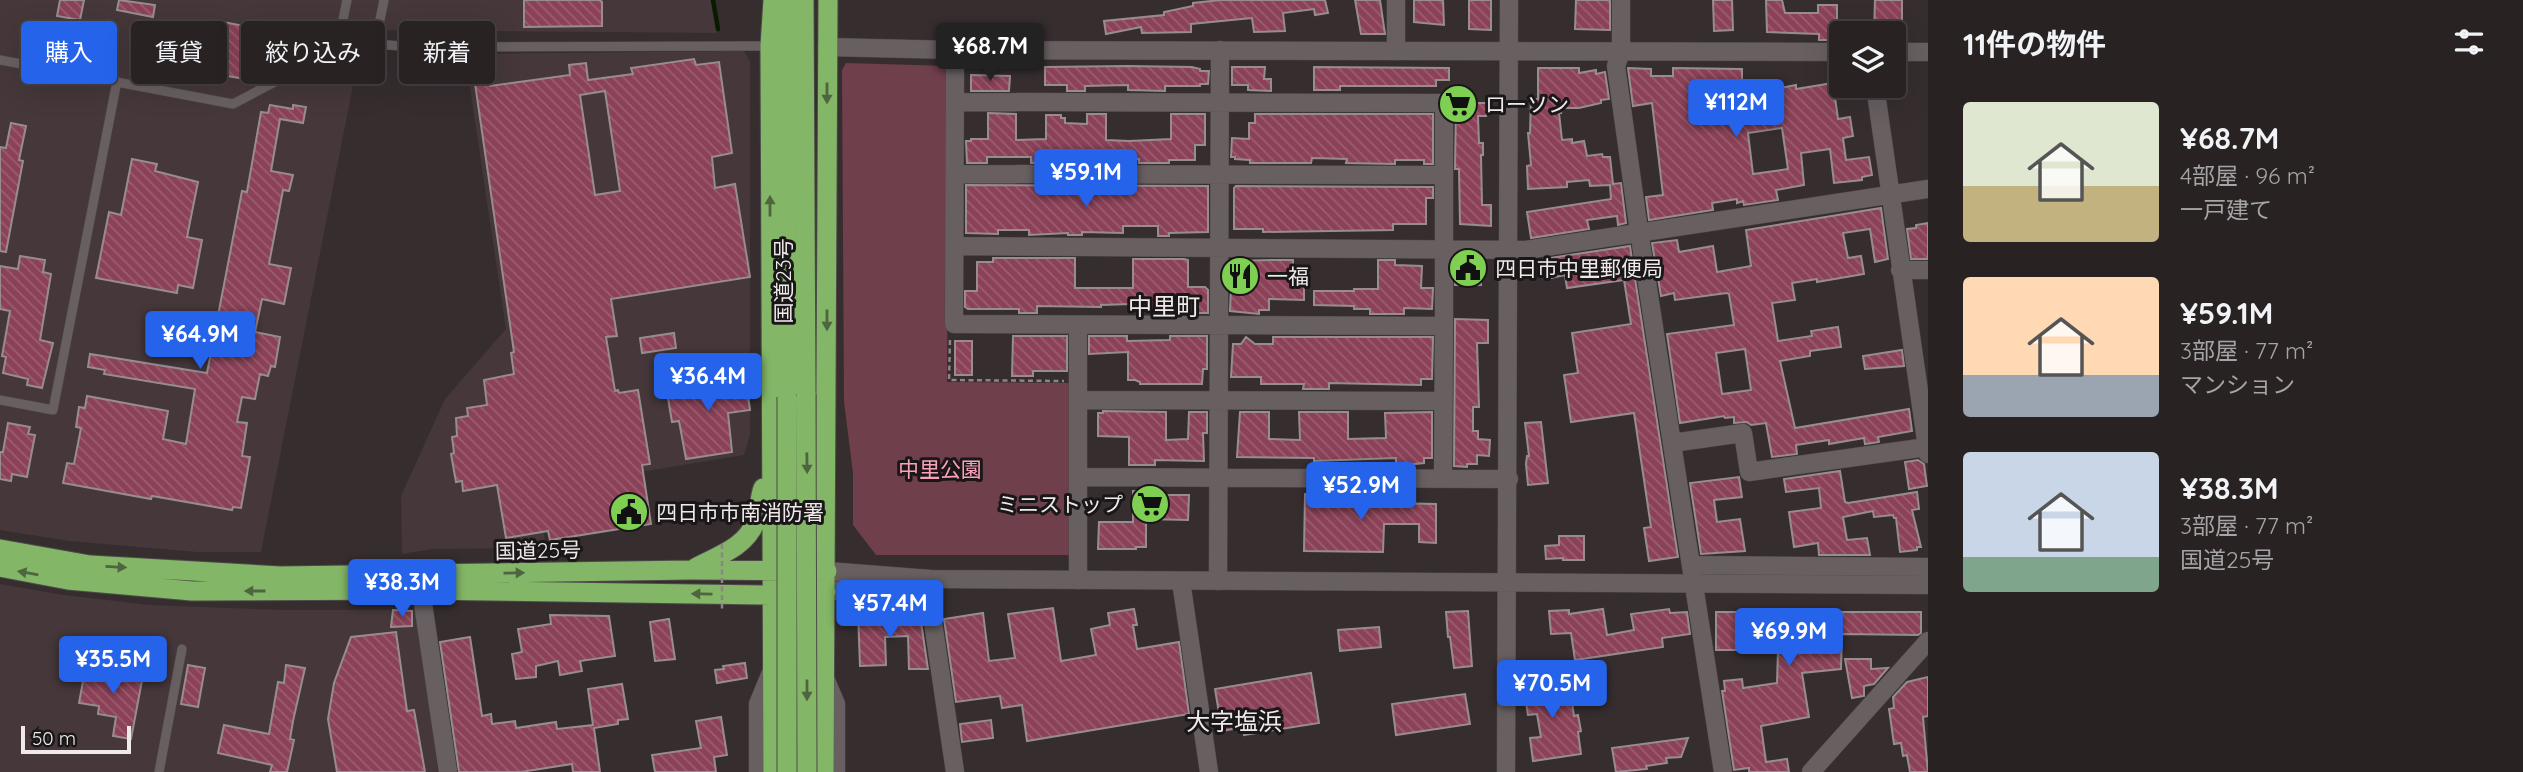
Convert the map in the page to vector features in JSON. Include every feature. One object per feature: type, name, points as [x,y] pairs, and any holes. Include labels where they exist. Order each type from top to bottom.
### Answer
[{"type":"highway","points":[[773,0],[770,46],[773,772]]},
{"type":"highway","name":"国道23号","points":[[785,0],[807,772]]},
{"type":"highway","name":"国道23号","points":[[787,772],[804,0]]},
{"type":"highway","points":[[824,772],[828,0]]},
{"type":"highway","points":[[691,570],[727,554],[746,538],[757,520],[761,493],[770,470]]},
{"type":"highway","name":"国道25号","points":[[0,549],[90,565],[280,576],[691,570],[827,571]]},
{"type":"highway","name":"国道25号","points":[[0,568],[68,580],[192,591],[826,592]]},
{"type":"street","points":[[1396,0],[1396,51]]},
{"type":"street","points":[[1506,772],[1509,0]]},
{"type":"street","points":[[1621,0],[1621,52],[1616,66],[1691,565],[1700,584],[1723,772]]},
{"type":"street","points":[[827,47],[955,50],[1829,52]]},
{"type":"street","points":[[955,50],[954,324],[1444,326]]},
{"type":"street","points":[[1218,581],[1220,50]]},
{"type":"street","points":[[1906,52],[1928,52]]},
{"type":"street","points":[[1672,443],[1743,433],[1749,472],[1928,450],[1922,377],[1900,270],[1877,98]]},
{"type":"street","points":[[955,102],[1444,103],[1443,478]]},
{"type":"street","points":[[955,174],[1444,175]]},
{"type":"street","points":[[954,246],[1525,250],[1928,189]]},
{"type":"street","points":[[1900,270],[1928,270]]},
{"type":"street","points":[[1078,325],[1078,580]]},
{"type":"street","points":[[1078,400],[1443,401]]},
{"type":"street","points":[[1078,477],[1509,479]]},
{"type":"street","points":[[1691,565],[1928,567]]},
{"type":"street","points":[[827,571],[930,579],[1928,585]]},
{"type":"street","points":[[826,592],[930,579]]},
{"type":"street","points":[[930,579],[930,603],[955,772]]},
{"type":"street","points":[[1181,581],[1209,772]]},
{"type":"street","points":[[421,590],[448,772]]},
{"type":"street","points":[[1811,772],[1928,641]]},
{"type":"street","points":[[758,772],[758,705],[773,667]]},
{"type":"street","points":[[824,675],[836,704],[836,772]]},
{"type":"lane","points":[[343,21],[347,0]]},
{"type":"lane","points":[[384,0],[375,44],[414,47],[770,46]]},
{"type":"lane","points":[[0,60],[21,64]]},
{"type":"lane","points":[[117,81],[233,104],[271,84]]},
{"type":"lane","points":[[0,400],[53,410],[116,84]]},
{"type":"lane","points":[[159,772],[182,649]]},
{"type":"path","points":[[954,324],[950,330],[949,380],[1077,381]]},
{"type":"path","points":[[722,544],[722,611]]},
{"type":"shaded area","points":[[0,0],[712,0],[717,33],[495,31],[495,21],[399,21],[399,30],[385,30],[385,21],[241,21],[241,84],[353,84],[261,552],[197,552],[69,541],[0,530]]},
{"type":"shaded area","points":[[744,51],[750,62],[750,435],[744,455],[537,489],[546,548],[433,549],[402,554],[401,496],[445,399],[506,329],[469,84],[495,84],[495,54]]},
{"type":"shaded area","points":[[0,584],[150,605],[281,610],[417,610],[438,772],[0,772]]},
{"type":"green space","name":"中里公園","points":[[846,63],[949,66],[947,382],[1073,383],[1072,555],[876,555],[853,525],[853,473],[844,402],[842,70]]},
{"type":"building","points":[[60,0],[84,0],[80,20],[57,16]]},
{"type":"building","points":[[119,0],[155,5],[153,17],[117,10]]},
{"type":"building","points":[[524,0],[600,0],[602,26],[524,27]]},
{"type":"building","points":[[1220,0],[1325,0],[1328,13],[1315,15],[1314,9],[1283,13],[1285,31],[1254,32],[1252,18],[1191,24],[1191,32],[1142,33],[1141,27],[1106,34],[1104,21],[1164,15],[1164,12],[1193,6],[1193,3]]},
{"type":"building","points":[[1355,0],[1380,0],[1385,34],[1361,34]]},
{"type":"building","points":[[1414,0],[1443,0],[1444,25],[1414,22]]},
{"type":"building","points":[[1469,0],[1491,0],[1491,30],[1469,29]]},
{"type":"building","points":[[1576,0],[1610,0],[1610,30],[1575,29]]},
{"type":"building","points":[[1713,0],[1732,0],[1733,30],[1714,31]]},
{"type":"building","points":[[1766,0],[1782,0],[1785,13],[1818,13],[1818,5],[1837,5],[1837,21],[1829,21],[1829,40],[1819,40],[1819,34],[1767,32]]},
{"type":"building","points":[[1875,0],[1902,0],[1902,21],[1874,21]]},
{"type":"building","points":[[227,23],[241,25],[241,78],[227,76]]},
{"type":"building","points":[[694,59],[696,65],[719,62],[732,153],[712,157],[715,188],[735,184],[750,277],[611,299],[617,336],[606,337],[615,391],[618,390],[619,393],[638,390],[650,464],[642,465],[651,524],[550,540],[548,531],[506,538],[497,485],[463,491],[462,481],[456,482],[451,454],[454,453],[452,437],[457,436],[456,418],[468,416],[467,408],[487,405],[484,380],[514,374],[511,353],[514,352],[475,84],[490,86],[570,75],[569,65],[586,63],[588,80],[633,74],[631,68]],"holes":[[[605,91],[620,191],[595,195],[580,95]]]},
{"type":"building","points":[[1045,67],[1192,67],[1209,71],[1208,84],[1165,86],[1165,91],[1128,90],[1128,85],[1085,86],[1085,91],[1067,91],[1067,85],[1045,85]]},
{"type":"building","points":[[1232,67],[1265,67],[1264,79],[1271,79],[1271,91],[1248,90],[1248,85],[1232,85]]},
{"type":"building","points":[[1314,67],[1449,68],[1449,80],[1436,80],[1436,86],[1340,86],[1340,90],[1314,90]]},
{"type":"building","points":[[1538,68],[1579,68],[1579,73],[1596,70],[1596,74],[1605,72],[1609,99],[1579,108],[1562,108],[1559,113],[1562,140],[1572,139],[1572,143],[1584,141],[1587,156],[1602,154],[1603,157],[1610,157],[1613,184],[1621,183],[1626,223],[1618,225],[1617,216],[1587,220],[1589,229],[1531,238],[1527,212],[1611,199],[1610,185],[1590,186],[1589,180],[1567,182],[1567,187],[1528,189],[1527,166],[1531,165],[1528,133],[1531,99],[1538,99]]},
{"type":"building","points":[[1628,68],[1651,69],[1651,76],[1673,76],[1673,68],[1742,69],[1742,93],[1746,106],[1782,102],[1780,88],[1796,85],[1796,89],[1829,84],[1829,98],[1835,98],[1838,119],[1850,117],[1853,136],[1843,138],[1846,160],[1869,157],[1872,175],[1862,177],[1862,180],[1834,183],[1830,149],[1801,153],[1804,185],[1776,190],[1778,200],[1744,205],[1743,201],[1737,203],[1737,199],[1712,203],[1713,210],[1649,220],[1646,197],[1663,195],[1652,103],[1633,106]],"holes":[[[1782,128],[1788,169],[1753,174],[1748,133]]]},
{"type":"building","points":[[971,75],[1010,76],[1009,91],[971,91]]},
{"type":"building","points":[[1456,103],[1487,103],[1486,116],[1478,116],[1479,143],[1483,143],[1482,205],[1491,205],[1491,226],[1460,224],[1459,169],[1455,169]]},
{"type":"building","points":[[270,105],[293,109],[293,105],[306,107],[303,123],[280,119],[271,171],[293,175],[289,191],[283,190],[269,264],[291,268],[284,304],[262,299],[255,332],[280,337],[275,367],[271,366],[268,376],[260,374],[255,399],[242,397],[237,422],[247,423],[242,456],[250,457],[241,508],[233,507],[232,510],[152,496],[151,499],[63,483],[67,463],[74,464],[81,428],[76,427],[79,407],[85,408],[87,396],[168,411],[163,439],[186,444],[195,389],[104,374],[105,370],[88,367],[90,354],[207,373],[242,191],[247,192],[261,112],[268,113]]},
{"type":"building","points":[[988,113],[1016,114],[1016,140],[1046,139],[1046,115],[1061,115],[1061,118],[1065,118],[1065,123],[1087,124],[1087,114],[1106,114],[1106,140],[1129,141],[1171,139],[1171,114],[1205,114],[1205,145],[1195,145],[1195,160],[1169,160],[1169,163],[1139,163],[1139,159],[1129,159],[1129,156],[1104,154],[1104,159],[1077,160],[1077,156],[1043,155],[1043,163],[1031,163],[1031,157],[987,157],[987,163],[967,163],[966,141],[988,139]]},
{"type":"building","points":[[1255,114],[1433,114],[1433,164],[1424,164],[1424,160],[1395,160],[1395,164],[1346,163],[1347,159],[1312,158],[1311,163],[1250,163],[1250,160],[1231,157],[1232,138],[1249,139],[1249,123],[1255,123]]},
{"type":"building","points":[[11,123],[26,126],[19,160],[23,161],[6,252],[0,251],[0,147],[6,148]]},
{"type":"building","points":[[132,159],[157,164],[155,171],[198,182],[187,237],[202,240],[193,288],[178,285],[177,293],[96,278],[109,212],[121,215]]},
{"type":"building","points":[[966,185],[1208,186],[1208,232],[1169,233],[1169,236],[1158,236],[1158,226],[1123,226],[1123,233],[1082,232],[1082,235],[1029,235],[1029,230],[998,230],[998,234],[966,233]]},
{"type":"building","points":[[1236,186],[1433,187],[1433,198],[1426,198],[1426,224],[1393,224],[1393,230],[1263,232],[1263,229],[1234,229]]},
{"type":"building","points":[[1881,208],[1888,259],[1875,262],[1870,229],[1843,233],[1848,258],[1861,256],[1864,274],[1817,282],[1817,279],[1792,283],[1795,300],[1772,303],[1778,341],[1812,336],[1811,331],[1838,327],[1841,347],[1810,351],[1810,356],[1780,361],[1795,428],[1909,409],[1912,431],[1878,437],[1879,442],[1865,444],[1864,438],[1829,444],[1829,440],[1796,445],[1797,454],[1772,457],[1766,423],[1734,423],[1734,417],[1724,416],[1680,423],[1667,334],[1734,325],[1727,293],[1675,300],[1674,293],[1661,296],[1652,243],[1677,240],[1679,252],[1713,246],[1717,272],[1751,266],[1746,230]],"holes":[[[1745,349],[1751,390],[1722,394],[1716,353]]]},
{"type":"building","points":[[1928,223],[1928,259],[1911,259],[1907,229]]},
{"type":"building","points":[[1630,246],[1678,557],[1649,561],[1644,528],[1651,527],[1634,413],[1571,422],[1564,375],[1578,373],[1572,333],[1631,324],[1624,280],[1567,288],[1565,275],[1546,279],[1543,259]]},
{"type":"building","points":[[20,256],[45,260],[43,272],[51,274],[40,340],[53,343],[42,388],[27,385],[28,379],[3,373],[6,357],[2,356],[10,311],[0,309],[0,266],[18,269]]},
{"type":"building","points":[[993,258],[1075,258],[1075,288],[1133,288],[1133,259],[1188,260],[1188,287],[1205,287],[1208,290],[1208,313],[1161,313],[1161,309],[1131,307],[1131,304],[1101,307],[1037,306],[1037,313],[1019,313],[1019,309],[968,309],[965,307],[965,291],[977,291],[977,262],[993,262]]},
{"type":"building","points":[[1293,260],[1293,275],[1304,275],[1304,300],[1269,299],[1269,310],[1259,310],[1259,314],[1230,311],[1232,261]]},
{"type":"building","points":[[1378,260],[1395,260],[1395,265],[1422,266],[1421,288],[1433,288],[1432,309],[1404,308],[1404,314],[1370,314],[1370,309],[1354,309],[1354,306],[1314,305],[1314,291],[1378,289]]},
{"type":"building","name":"四日市中里郵便局","points":[[1460,261],[1480,261],[1481,285],[1455,285],[1455,269],[1460,269]]},
{"type":"building","points":[[1455,319],[1488,320],[1488,343],[1477,343],[1479,407],[1473,407],[1473,431],[1478,431],[1478,439],[1490,440],[1489,456],[1477,455],[1477,464],[1467,464],[1467,467],[1454,466]]},
{"type":"building","points":[[674,333],[676,348],[642,353],[640,338]]},
{"type":"building","points":[[1013,336],[1067,336],[1067,371],[1033,371],[1033,376],[1012,376]]},
{"type":"building","points":[[1089,336],[1127,336],[1127,341],[1170,340],[1170,336],[1207,336],[1207,369],[1203,369],[1202,384],[1140,384],[1135,380],[1128,380],[1128,352],[1089,354]]},
{"type":"building","points":[[1246,337],[1255,344],[1273,344],[1273,337],[1433,337],[1432,379],[1421,379],[1421,385],[1329,383],[1329,389],[1303,389],[1304,384],[1261,384],[1261,377],[1231,377],[1233,344],[1241,344]]},
{"type":"building","points":[[955,341],[972,341],[972,375],[955,375]]},
{"type":"building","points":[[1902,350],[1904,366],[1865,369],[1863,356]]},
{"type":"building","points":[[745,373],[750,410],[728,413],[732,452],[686,459],[679,421],[672,422],[667,392],[686,389],[685,382]]},
{"type":"building","points":[[1166,412],[1166,440],[1188,439],[1189,412],[1207,412],[1207,433],[1203,433],[1204,461],[1155,460],[1155,465],[1129,465],[1129,437],[1098,436],[1098,413]]},
{"type":"building","points":[[1240,412],[1269,412],[1269,439],[1300,440],[1299,412],[1348,412],[1348,439],[1386,438],[1385,413],[1432,412],[1432,458],[1424,458],[1424,463],[1396,466],[1396,458],[1314,461],[1314,458],[1237,457]]},
{"type":"building","points":[[1541,422],[1548,483],[1528,485],[1526,464],[1529,456],[1525,423]]},
{"type":"building","points":[[8,423],[30,427],[28,434],[35,435],[27,477],[12,474],[11,481],[0,479],[0,452],[3,452]]},
{"type":"building","points":[[1918,460],[1924,464],[1927,486],[1909,489],[1905,462]]},
{"type":"building","points":[[1840,471],[1845,502],[1848,503],[1917,492],[1919,509],[1912,510],[1921,547],[1900,552],[1896,518],[1893,515],[1874,517],[1873,511],[1843,517],[1847,540],[1867,538],[1870,555],[1819,555],[1818,543],[1794,547],[1789,512],[1821,508],[1819,488],[1786,492],[1784,479]]},
{"type":"building","points":[[1739,477],[1742,497],[1714,500],[1717,522],[1740,519],[1745,551],[1701,554],[1690,483]]},
{"type":"building","points":[[1133,491],[1147,491],[1147,495],[1189,495],[1188,520],[1146,519],[1146,547],[1098,549],[1099,522],[1133,522]]},
{"type":"building","points":[[1305,494],[1392,496],[1392,503],[1436,504],[1436,543],[1419,542],[1419,524],[1384,524],[1383,552],[1304,551]]},
{"type":"building","points":[[1559,536],[1584,536],[1584,560],[1546,559],[1545,546],[1559,545]]},
{"type":"building","points":[[1053,608],[1061,661],[1096,655],[1091,629],[1110,625],[1108,613],[1134,609],[1137,625],[1133,625],[1137,649],[1179,642],[1189,714],[1027,741],[1022,705],[1002,708],[1000,696],[956,702],[944,619],[983,613],[989,661],[1015,658],[1008,614]]},
{"type":"building","points":[[1603,609],[1607,635],[1634,630],[1631,614],[1669,609],[1670,613],[1687,612],[1690,634],[1662,638],[1663,647],[1575,660],[1571,633],[1551,634],[1549,611],[1569,610],[1569,614]]},
{"type":"building","points":[[393,610],[412,611],[412,626],[391,627]]},
{"type":"building","points":[[1468,611],[1472,666],[1454,668],[1446,612]]},
{"type":"building","points":[[884,612],[885,625],[908,625],[908,616],[920,615],[928,669],[909,669],[908,636],[885,637],[886,665],[860,666],[858,613]]},
{"type":"building","points":[[1716,612],[1921,612],[1921,633],[1842,634],[1841,669],[1802,673],[1809,717],[1761,726],[1766,762],[1787,759],[1789,772],[1749,772],[1749,768],[1734,770],[1722,691],[1725,691],[1724,681],[1742,679],[1743,688],[1777,683],[1778,650],[1716,650]]},
{"type":"building","points":[[550,615],[609,616],[615,656],[580,661],[582,671],[560,675],[558,661],[536,666],[536,677],[516,679],[512,654],[522,652],[518,629],[551,624]]},
{"type":"building","points":[[669,619],[675,659],[655,661],[650,622]]},
{"type":"building","points":[[1379,627],[1381,647],[1340,651],[1338,630]]},
{"type":"building","points":[[396,632],[407,711],[414,710],[425,772],[337,772],[328,719],[334,683],[351,637]]},
{"type":"building","points":[[470,637],[482,716],[491,714],[492,724],[515,721],[516,728],[556,722],[557,729],[593,725],[588,689],[622,684],[628,719],[618,720],[618,724],[594,728],[600,772],[573,772],[572,764],[521,772],[459,772],[440,642]]},
{"type":"building","points":[[1845,659],[1871,659],[1871,669],[1888,668],[1874,684],[1864,686],[1864,696],[1852,698]]},
{"type":"building","points":[[745,663],[747,678],[717,683],[715,670]]},
{"type":"building","points":[[86,665],[143,675],[131,739],[113,736],[116,717],[98,714],[99,706],[79,703]]},
{"type":"building","points":[[188,665],[205,668],[198,707],[181,704]]},
{"type":"building","points":[[286,665],[305,668],[293,721],[290,739],[294,740],[287,772],[270,772],[272,765],[218,753],[224,725],[269,734],[278,682],[284,683]]},
{"type":"building","points":[[1311,673],[1319,723],[1244,735],[1243,727],[1222,731],[1215,689]]},
{"type":"building","points":[[1547,673],[1550,693],[1570,689],[1574,716],[1578,715],[1581,731],[1578,732],[1581,754],[1533,761],[1530,738],[1541,737],[1537,714],[1528,715],[1525,697],[1527,677]]},
{"type":"building","points":[[1928,677],[1928,716],[1923,717],[1928,772],[1910,772],[1907,755],[1903,756],[1901,743],[1894,744],[1889,709],[1894,708],[1893,697],[1907,682]]},
{"type":"building","points":[[1465,694],[1470,724],[1396,735],[1392,704]]},
{"type":"building","points":[[721,717],[727,755],[714,757],[716,772],[655,772],[652,755],[701,748],[696,721]]},
{"type":"building","points":[[991,720],[993,738],[962,742],[960,724]]},
{"type":"building","points":[[1688,738],[1681,757],[1666,758],[1667,763],[1646,766],[1647,769],[1616,772],[1612,748]]},
{"type":"waterway","points":[[713,0],[718,29]]},
{"type":"place","name":"ローソン","points":[[1458,104]]},
{"type":"place","name":"四日市中里郵便局","points":[[1468,268]]},
{"type":"place","name":"一福","points":[[1240,276]]},
{"type":"place","name":"ミニストップ","points":[[1150,504]]},
{"type":"place","name":"四日市市南消防署","points":[[629,512]]},
{"type":"district","name":"中里町","points":[[1164,306]]},
{"type":"district","name":"大字塩浜","points":[[1234,721]]}]
